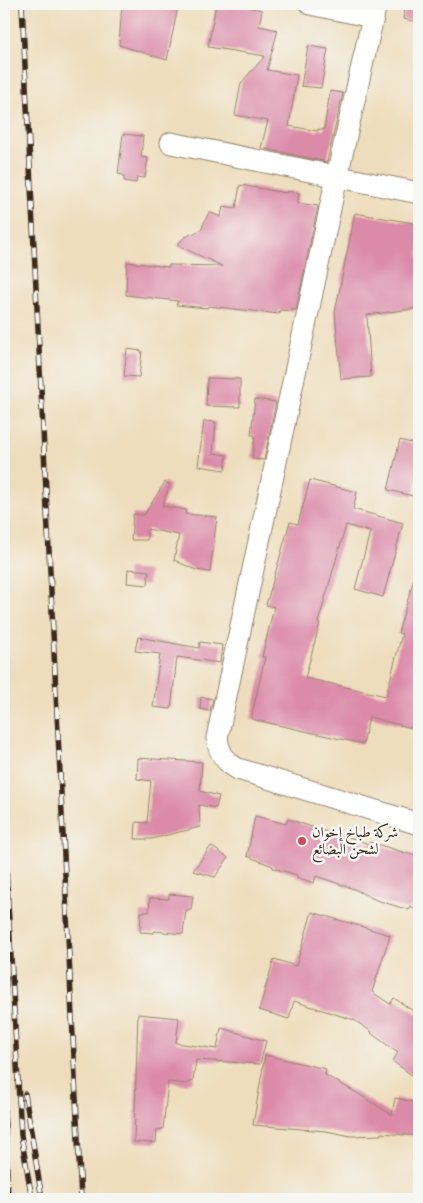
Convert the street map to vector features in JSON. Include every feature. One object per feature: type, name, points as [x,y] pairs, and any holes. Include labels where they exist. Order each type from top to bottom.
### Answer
[{"type":"street","points":[[310,4],[374,10],[217,738],[218,746],[225,760],[238,769],[419,824]]},
{"type":"street","points":[[171,143],[419,193]]},
{"type":"building","points":[[122,4],[162,4],[178,7],[167,60],[119,45]]},
{"type":"building","points":[[216,4],[230,4],[262,10],[259,26],[278,30],[267,70],[297,75],[289,126],[318,131],[318,129],[324,130],[330,91],[343,93],[327,162],[261,148],[268,121],[235,115],[241,83],[265,56],[208,47]]},
{"type":"building","points":[[406,4],[419,4],[419,22],[403,19]]},
{"type":"building","points":[[308,46],[328,49],[321,88],[301,86]]},
{"type":"building","points":[[123,134],[143,136],[141,157],[148,158],[145,178],[137,177],[136,183],[124,181],[124,175],[118,174]]},
{"type":"building","points":[[240,185],[286,193],[287,191],[299,193],[297,203],[318,206],[296,310],[280,310],[279,314],[208,306],[207,308],[176,305],[178,301],[126,295],[127,262],[169,267],[169,265],[222,266],[177,245],[185,237],[201,230],[209,212],[221,217],[223,206],[236,208]]},
{"type":"building","points":[[355,213],[419,224],[419,308],[367,315],[371,377],[341,379],[335,312]]},
{"type":"building","points":[[127,349],[142,351],[139,377],[124,376]]},
{"type":"building","points":[[207,378],[240,379],[240,407],[206,406]]},
{"type":"building","points":[[255,399],[276,402],[264,460],[252,459],[255,435],[251,435]]},
{"type":"building","points":[[204,421],[216,422],[213,453],[227,455],[225,470],[198,466]]},
{"type":"building","points":[[400,440],[419,445],[419,468],[413,496],[388,490]]},
{"type":"building","points":[[310,480],[357,492],[353,509],[403,523],[383,597],[355,589],[370,532],[346,525],[318,623],[320,623],[305,678],[386,696],[402,634],[398,633],[416,572],[419,573],[419,730],[369,717],[363,744],[251,719],[265,657],[262,657],[274,607],[266,605],[290,522],[298,524]]},
{"type":"building","points":[[165,482],[170,485],[162,506],[186,510],[185,514],[217,517],[210,572],[196,570],[174,560],[179,535],[147,529],[147,540],[131,540],[133,514],[144,515]]},
{"type":"building","points":[[128,569],[149,571],[148,585],[127,583]]},
{"type":"building","points":[[138,637],[199,648],[200,642],[222,645],[220,663],[177,657],[171,709],[153,707],[160,654],[135,651]]},
{"type":"building","points":[[201,697],[213,699],[210,711],[200,709]]},
{"type":"building","points":[[138,758],[202,762],[200,791],[219,796],[216,808],[199,805],[200,827],[151,839],[135,839],[136,822],[147,823],[151,781],[137,779]]},
{"type":"building","points":[[255,816],[286,824],[288,819],[342,837],[343,835],[369,844],[370,842],[419,857],[419,912],[411,906],[409,910],[376,900],[354,889],[316,876],[314,883],[247,856]]},
{"type":"building","points":[[211,846],[228,858],[215,877],[193,871]]},
{"type":"building","points":[[169,894],[193,896],[191,910],[186,910],[183,934],[154,931],[154,933],[140,932],[141,912],[149,912],[150,898],[169,899]]},
{"type":"building","points":[[312,912],[390,935],[372,992],[390,1004],[394,998],[419,1015],[419,1080],[392,1061],[398,1053],[354,1020],[294,1001],[289,1019],[259,1010],[274,959],[296,966]]},
{"type":"building","points":[[138,1014],[179,1018],[176,1043],[217,1049],[221,1028],[266,1041],[260,1064],[196,1060],[193,1081],[186,1084],[168,1082],[163,1129],[157,1130],[156,1143],[134,1142]]},
{"type":"building","points":[[265,1055],[326,1069],[325,1075],[392,1115],[395,1098],[419,1103],[419,1136],[381,1133],[381,1135],[351,1136],[326,1131],[253,1125]]},
{"type":"railway","points":[[22,4],[81,1199]]},
{"type":"railway","points":[[4,832],[21,1135],[32,1199]]},
{"type":"railway","points":[[4,1006],[6,978]]},
{"type":"railway","points":[[25,1094],[42,1199]]},
{"type":"railway","points":[[4,1109],[8,1199]]},
{"type":"place","name":"شركة طباخ إخوان لشحن البضائع","points":[[302,841]]}]
